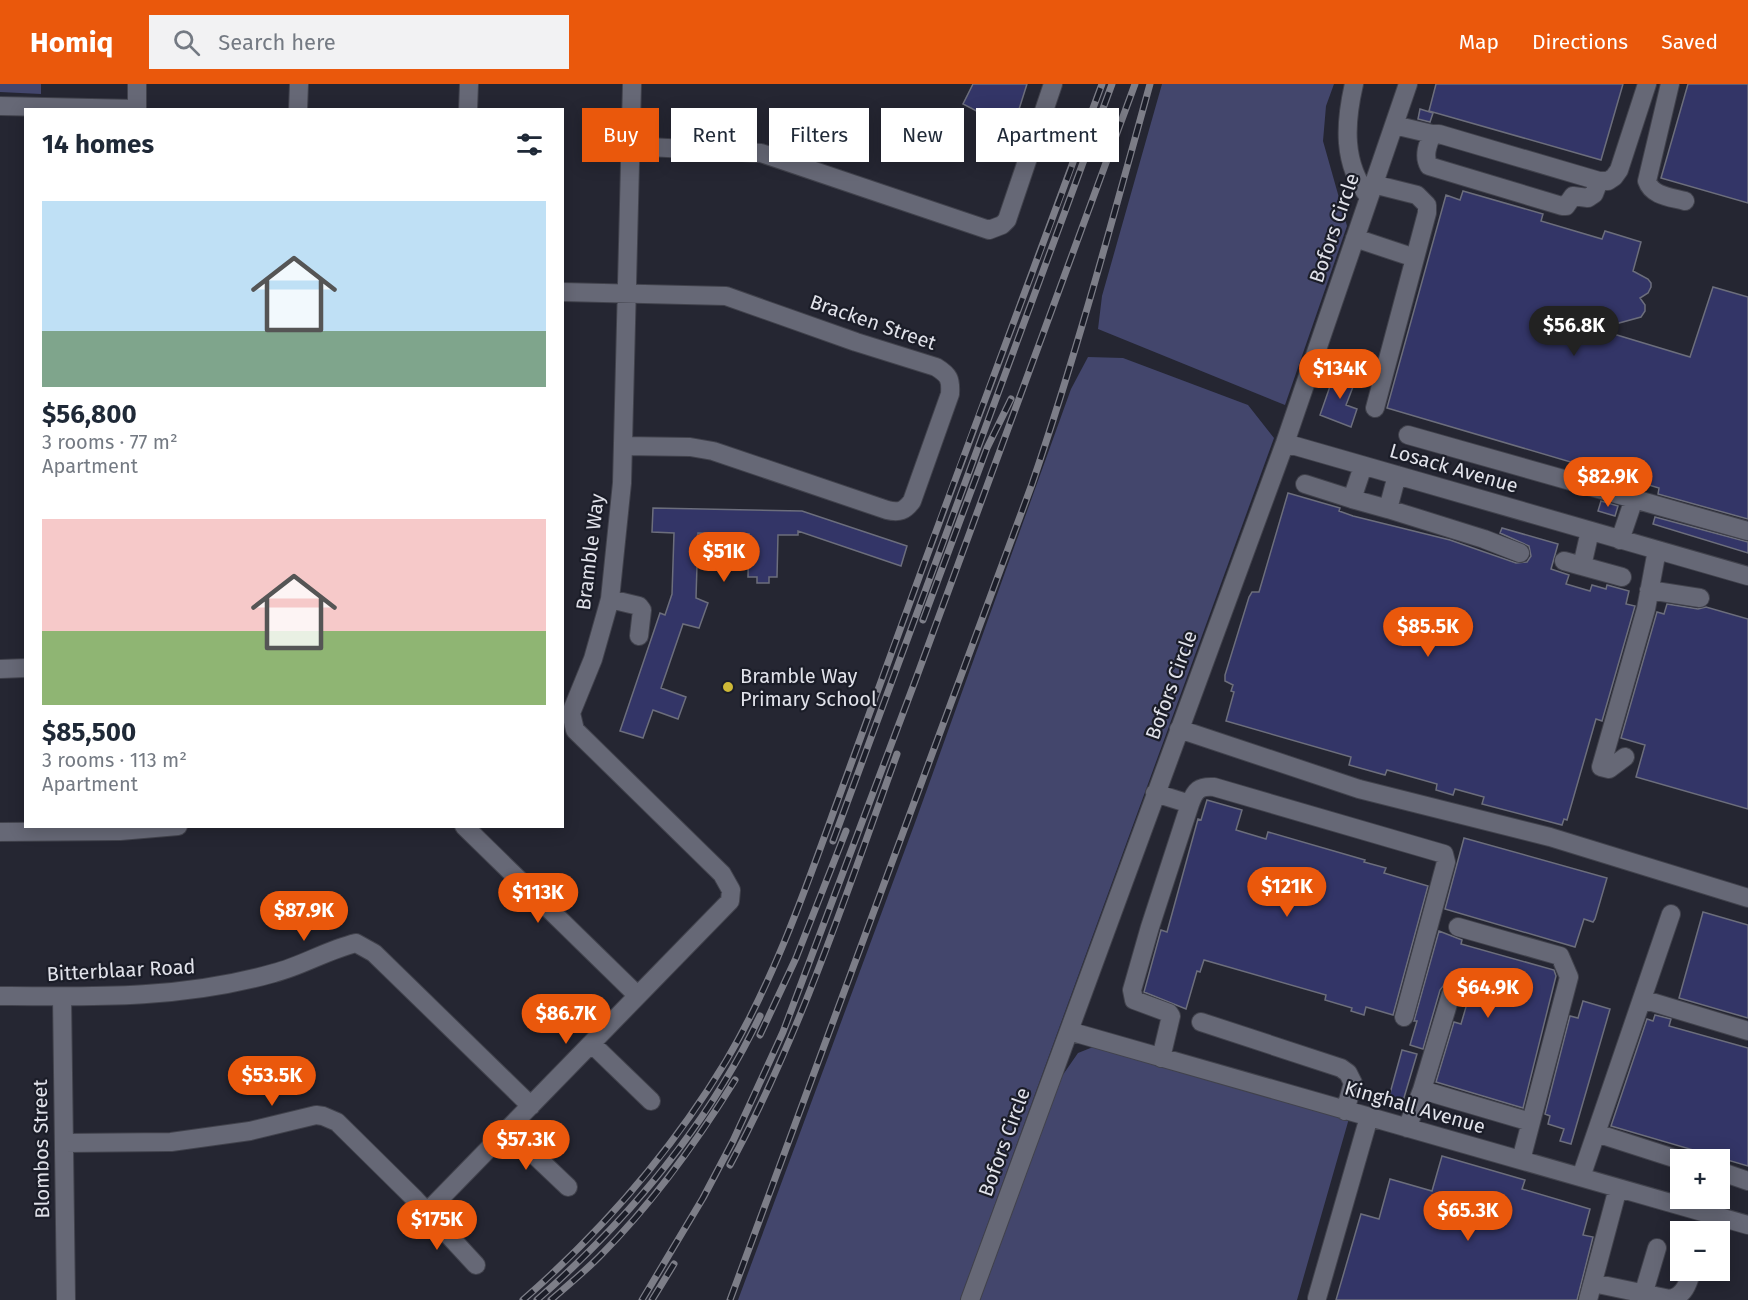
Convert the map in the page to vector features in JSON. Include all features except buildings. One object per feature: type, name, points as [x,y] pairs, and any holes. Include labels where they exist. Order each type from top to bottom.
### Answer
[{"type":"street","points":[[137,108],[138,84]]},
{"type":"street","points":[[298,108],[299,84]]},
{"type":"street","points":[[468,108],[469,84]]},
{"type":"street","name":"Bramble Way","points":[[631,108],[632,84]]},
{"type":"street","points":[[659,148],[761,153],[989,230],[1002,225],[1008,219],[1053,84]]},
{"type":"street","points":[[1354,84],[1350,101],[1348,134],[1350,165],[1359,185],[1371,190],[1417,195],[1423,198],[1427,205],[1427,213],[1375,408]]},
{"type":"street","name":"Bofors Circle","points":[[970,1300],[1285,443],[1408,84]]},
{"type":"street","points":[[1394,125],[1439,134],[1599,181],[1608,181],[1619,170],[1647,84]]},
{"type":"street","points":[[1671,84],[1647,181],[1649,188],[1655,192],[1684,201]]},
{"type":"street","points":[[0,106],[91,108]]},
{"type":"street","points":[[1432,134],[1427,146],[1426,160],[1429,166],[1553,204],[1566,206],[1573,196],[1588,198],[1594,194],[1599,181]]},
{"type":"street","name":"Bramble Way","points":[[427,1212],[730,901],[731,890],[722,874],[575,730],[571,713],[593,659],[610,598],[622,483],[630,162]]},
{"type":"street","points":[[1355,238],[1415,258]]},
{"type":"street","name":"Bracken Street","points":[[564,292],[734,298],[856,342],[936,367],[946,373],[951,381],[950,394],[912,501],[900,511],[887,510],[714,451],[690,447],[622,446]]},
{"type":"street","points":[[1408,435],[1748,531]]},
{"type":"street","name":"Losack Avenue","points":[[1285,443],[1748,576]]},
{"type":"street","points":[[1352,499],[1363,466]]},
{"type":"street","points":[[1388,509],[1396,476]]},
{"type":"street","points":[[1305,484],[1484,539],[1520,553]]},
{"type":"street","points":[[1620,540],[1634,499]]},
{"type":"street","points":[[1582,566],[1590,531]]},
{"type":"street","points":[[1625,757],[1609,769],[1601,767],[1646,609],[1657,550]]},
{"type":"street","points":[[1564,561],[1622,577]]},
{"type":"street","points":[[1649,590],[1700,598]]},
{"type":"street","points":[[610,598],[639,606],[642,610],[639,636]]},
{"type":"street","points":[[0,669],[24,668]]},
{"type":"street","points":[[1179,729],[1359,789],[1550,837],[1748,898]]},
{"type":"street","points":[[1161,1058],[1171,1016],[1169,1013],[1134,1000],[1132,990],[1190,804],[1195,791],[1199,788],[1214,787],[1444,854],[1446,862],[1443,876],[1404,1017]]},
{"type":"street","points":[[1155,793],[1190,804]]},
{"type":"street","points":[[0,832],[120,831],[155,828]]},
{"type":"street","points":[[466,828],[637,995]]},
{"type":"street","points":[[1581,1177],[1671,914]]},
{"type":"street","points":[[1458,927],[1560,956],[1569,976],[1568,988],[1521,1160]]},
{"type":"street","name":"Bitterblaar Road","points":[[0,996],[146,995],[195,991],[276,973],[338,947],[356,943],[374,953],[531,1106]]},
{"type":"street","points":[[1407,1128],[1422,1090],[1451,994]]},
{"type":"street","name":"Blombos Street","points":[[62,997],[66,1300]]},
{"type":"street","points":[[1642,999],[1748,1031]]},
{"type":"street","points":[[1201,1022],[1341,1068],[1348,1073],[1353,1083],[1346,1111]]},
{"type":"street","name":"Kinghall Avenue","points":[[1069,1031],[1748,1225]]},
{"type":"street","points":[[592,1044],[651,1101]]},
{"type":"street","points":[[1422,1090],[1531,1122]]},
{"type":"street","points":[[63,1143],[171,1142],[250,1131],[309,1116],[323,1116],[337,1122],[427,1212],[476,1265]]},
{"type":"street","points":[[1317,1298],[1369,1117]]},
{"type":"street","points":[[508,1130],[568,1187]]},
{"type":"street","points":[[1596,1133],[1670,1157]]},
{"type":"street","points":[[1730,1175],[1748,1180]]},
{"type":"street","points":[[1618,1188],[1590,1292],[1642,1295],[1661,1299],[1678,1298],[1688,1281]]},
{"type":"street","points":[[1642,1295],[1657,1248]]},
{"type":"shaded area","points":[[0,84],[41,84],[41,94],[0,92]]},
{"type":"shaded area","points":[[1162,84],[1334,84],[1326,106],[1323,141],[1347,226],[1285,405],[1098,329],[1102,296]]},
{"type":"shaded area","points":[[1088,357],[1123,358],[1248,405],[1274,438],[960,1300],[738,1300],[916,820],[1071,389]]},
{"type":"shaded area","points":[[1093,1047],[1350,1115],[1297,1300],[980,1300],[1060,1079],[1078,1053]]},
{"type":"railway","points":[[523,1300],[608,1218],[659,1158],[705,1095],[757,1002],[785,941],[809,879],[1102,84]]},
{"type":"railway","points":[[833,841],[1112,84]]},
{"type":"railway","points":[[642,1300],[703,1198],[733,1141],[783,1032],[1135,84]]},
{"type":"railway","points":[[730,1300],[1032,484],[1079,335],[1150,84]]},
{"type":"railway","points":[[923,620],[987,448],[1011,399]]},
{"type":"railway","points":[[730,1165],[779,1065],[800,1014],[841,910],[897,754]]},
{"type":"railway","points":[[760,1035],[796,958],[846,831]]},
{"type":"railway","points":[[537,1300],[603,1237],[663,1169],[691,1133],[716,1095],[760,1016]]},
{"type":"railway","points":[[551,1300],[599,1257],[637,1216],[689,1150],[735,1080]]},
{"type":"railway","points":[[652,1300],[674,1264]]},
{"type":"place","name":"Bramble Way Primary School","points":[[728,687]]}]
